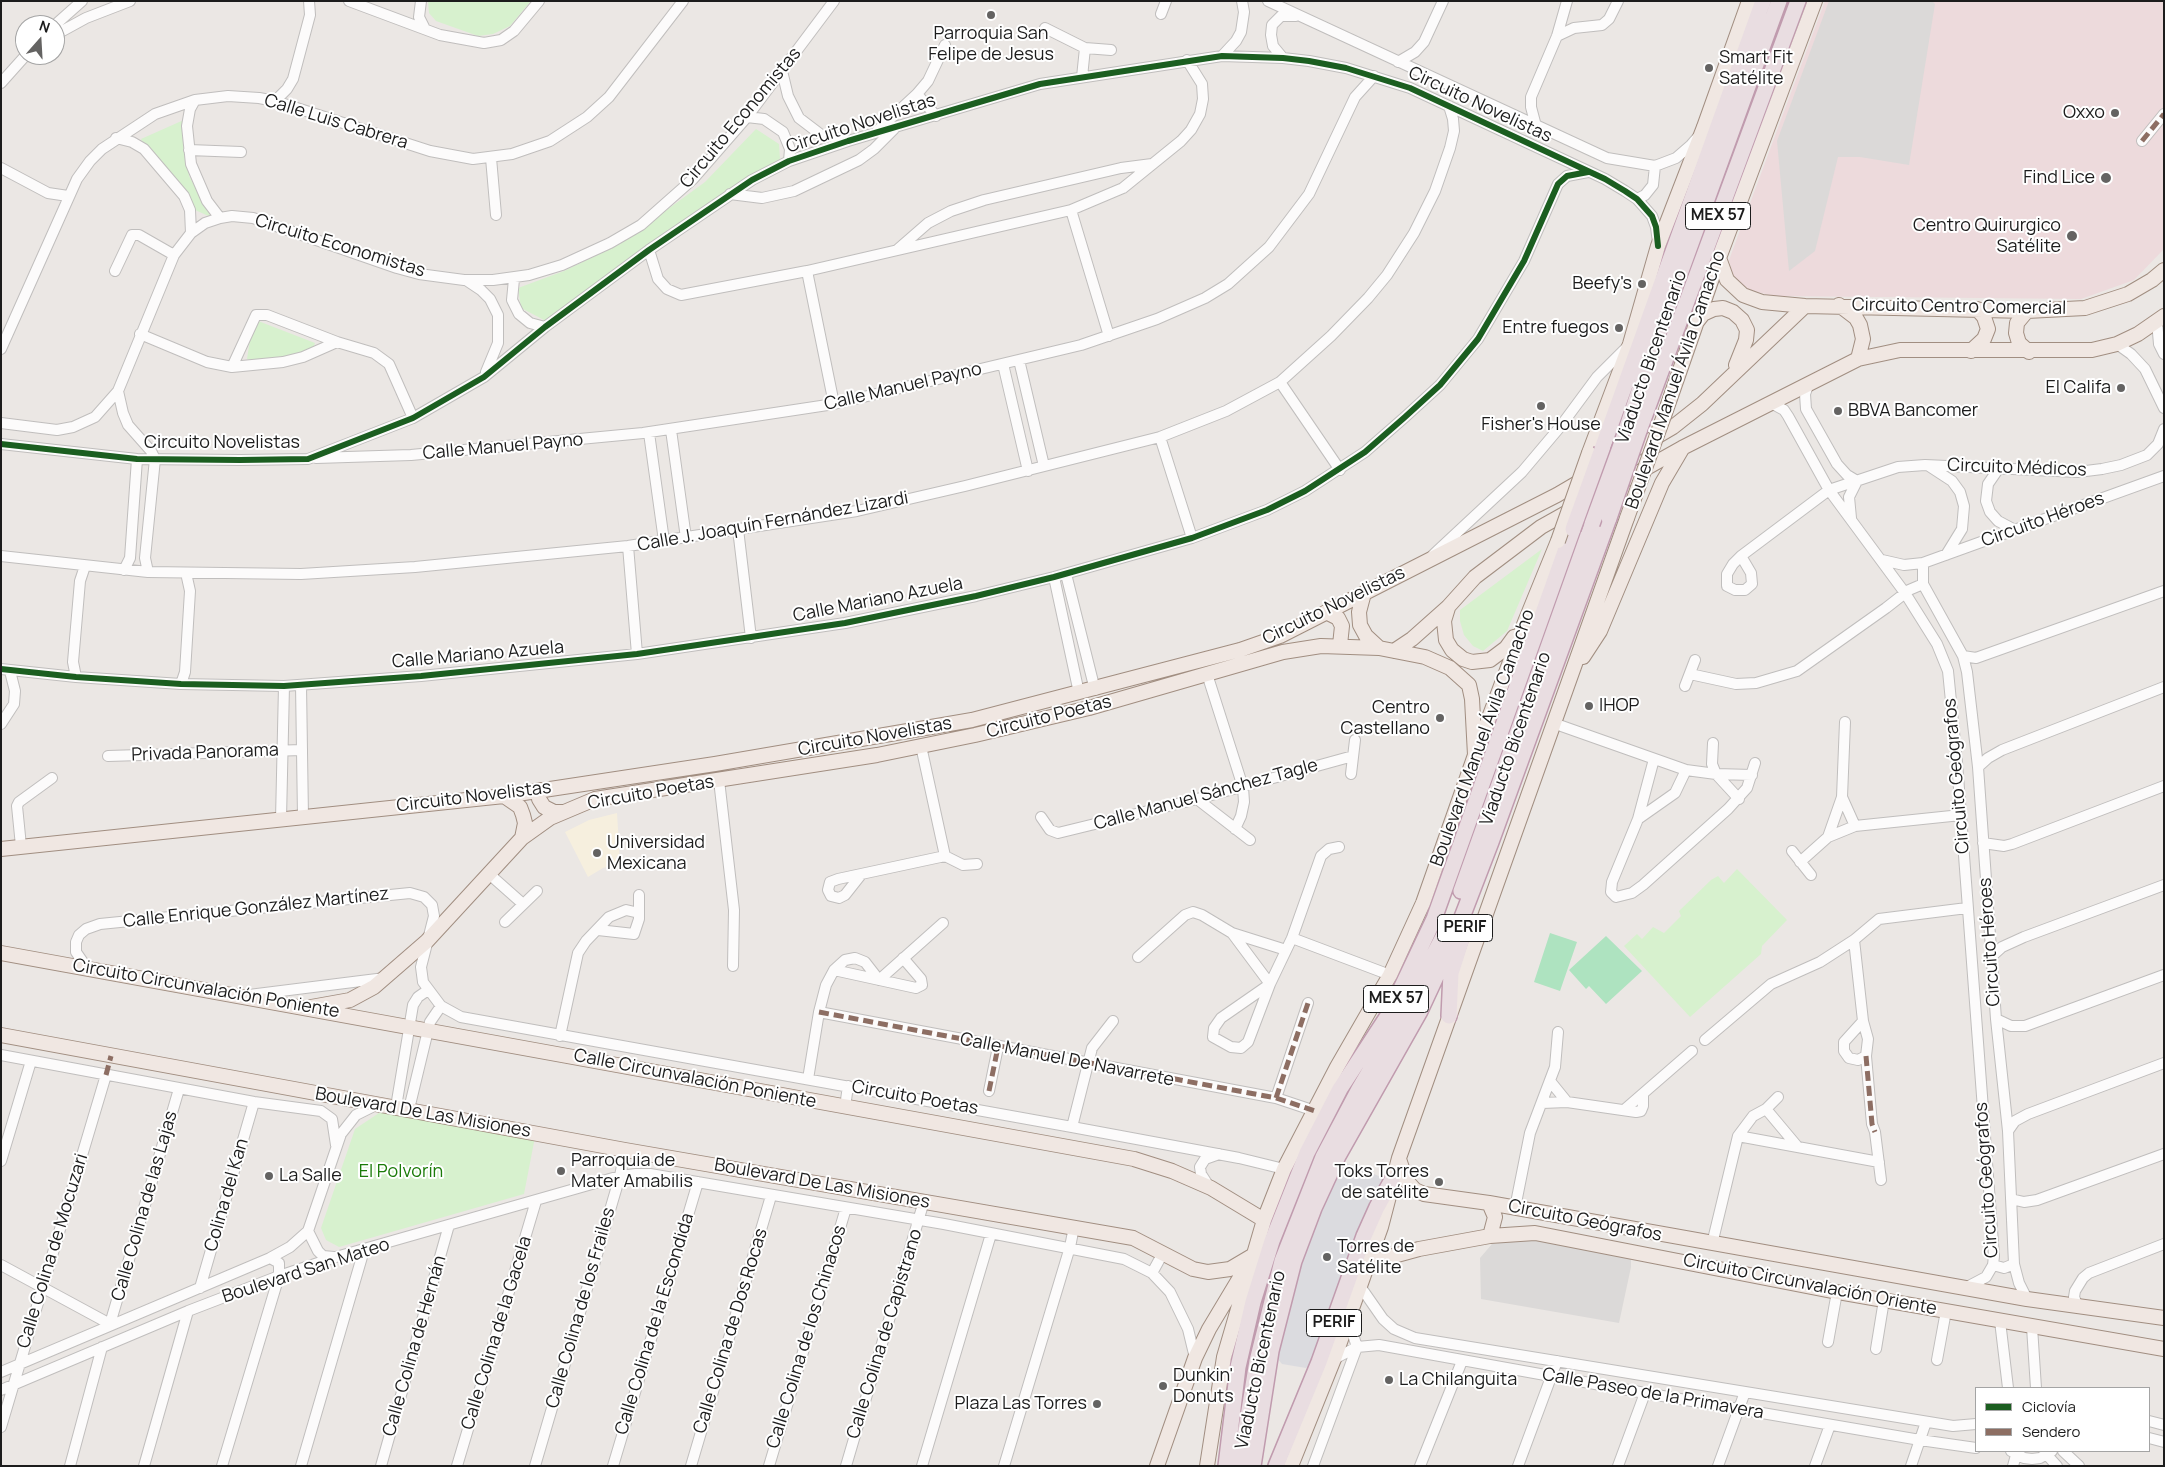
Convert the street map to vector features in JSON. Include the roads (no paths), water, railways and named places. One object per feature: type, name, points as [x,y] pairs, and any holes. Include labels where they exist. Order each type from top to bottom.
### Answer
[{"type":"highway","name":"Boulevard Manuel Ávila Camacho","points":[[1226,1466],[1238,1367],[1253,1302],[1272,1241],[1307,1153],[1340,1089],[1389,1014],[1434,918],[1573,529],[1596,451],[1763,1]]},
{"type":"highway","name":"Viaducto Bicentenario","points":[[1240,1466],[1257,1361],[1282,1261],[1323,1157],[1446,932],[1622,442],[1656,340],[1779,1]]},
{"type":"highway","name":"Boulevard Manuel Ávila Camacho","points":[[1253,1466],[1271,1351],[1294,1261],[1314,1208],[1338,1156],[1420,1011],[1454,938],[1492,842],[1639,431],[1798,1]]},
{"type":"highway","name":"PERIF","points":[[1449,1016],[1451,973],[1492,842]]},
{"type":"highway","name":"PERIF","points":[[1276,1466],[1319,1362],[1364,1236],[1392,1180]]},
{"type":"main road","name":"Boulevard Manuel Ávila Camacho","points":[[1207,1466],[1224,1357],[1264,1220],[1284,1169],[1390,975],[1423,903],[1524,622],[1596,451],[1630,344],[1658,246],[1704,127],[1749,1]]},
{"type":"main road","name":"Boulevard Manuel Ávila Camacho","points":[[1291,1466],[1334,1359],[1383,1222],[1399,1158],[1665,413],[1694,325],[1815,1]]},
{"type":"main road","name":"Circuito Centro Comercial","points":[[1718,258],[1727,280],[1743,295],[1771,303],[1805,306],[1839,305],[2027,311],[2085,308],[2108,302],[2141,287],[2164,270]]},
{"type":"main road","points":[[1839,305],[1856,318],[1860,325],[1863,338],[1858,358]]},
{"type":"main road","points":[[1428,559],[1557,495],[1673,427],[1702,404],[1733,372],[1805,306]]},
{"type":"main road","points":[[1694,325],[1703,314],[1714,309],[1723,308],[1733,312],[1742,320],[1747,330],[1746,340],[1733,372]]},
{"type":"main road","points":[[1971,351],[1984,340],[1988,329],[1984,317],[1977,309]]},
{"type":"main road","points":[[2027,311],[2017,323],[2016,333],[2021,347],[2029,352]]},
{"type":"main road","points":[[1394,650],[1412,639],[1448,607],[1475,577],[1541,527],[1682,448],[1858,358],[1900,350],[2029,352],[2092,350],[2117,344],[2138,334],[2160,318]]},
{"type":"main road","points":[[1570,679],[1600,631],[1662,483],[1682,448]]},
{"type":"main road","name":"Circuito Novelistas","points":[[1,849],[504,796],[715,764],[972,720],[1095,690],[1240,650],[1280,636],[1428,559]]},
{"type":"main road","points":[[1364,593],[1359,612],[1360,625],[1369,641],[1379,648]]},
{"type":"main road","points":[[1448,607],[1444,621],[1446,640],[1457,655],[1472,662],[1490,660],[1499,655],[1524,622]]},
{"type":"main road","points":[[1326,612],[1338,618],[1342,626],[1340,645]]},
{"type":"main road","name":"Circuito Poetas","points":[[311,1007],[350,1000],[374,988],[427,941],[522,838],[564,812],[595,799],[921,746],[1089,708],[1283,652],[1340,645],[1394,650],[1437,661],[1450,668],[1469,685],[1472,699],[1475,755]]},
{"type":"main road","points":[[538,790],[539,799],[544,807],[554,812],[564,812]]},
{"type":"main road","points":[[504,796],[520,807],[525,823],[522,838]]},
{"type":"main road","name":"Circuito Circunvalación Poniente","points":[[1,953],[311,1007],[410,1027]]},
{"type":"main road","name":"Calle Circunvalación Poniente","points":[[410,1027],[845,1108],[1134,1159],[1172,1171],[1211,1188],[1264,1220]]},
{"type":"main road","name":"Boulevard De Las Misiones","points":[[1,1035],[625,1150],[1133,1238],[1193,1269],[1208,1272],[1230,1269],[1252,1256]]},
{"type":"main road","name":"Circuito Geógrafos","points":[[1399,1158],[1406,1180],[1415,1190],[1424,1194],[1489,1203],[1966,1288]]},
{"type":"main road","points":[[1489,1203],[1495,1217],[1490,1236]]},
{"type":"main road","points":[[1535,1233],[1532,1222],[1536,1212]]},
{"type":"main road","name":"Circuito Circunvalación Oriente","points":[[1368,1262],[1419,1249],[1490,1236],[1535,1233],[1837,1292],[2164,1349]]},
{"type":"main road","points":[[1157,1466],[1195,1358],[1209,1329],[1252,1256]]},
{"type":"main road","points":[[1966,1288],[2078,1307],[2164,1318]]},
{"type":"street","points":[[65,16],[82,1]]},
{"type":"street","points":[[65,30],[86,18],[130,1]]},
{"type":"street","points":[[276,101],[287,89],[293,78],[310,15],[309,1]]},
{"type":"street","points":[[349,1],[372,5],[440,34],[466,41],[484,43],[501,40],[526,18],[539,1]]},
{"type":"street","points":[[421,1],[419,17],[424,27]]},
{"type":"street","name":"Calle Luis Cabrera","points":[[1,349],[68,196],[90,161],[116,138],[155,114],[195,100],[240,96],[276,101],[430,151],[473,159],[491,158],[550,142],[587,117],[609,97],[683,1]]},
{"type":"street","name":"Circuito Economistas","points":[[3,421],[57,430],[73,427],[95,417],[118,391],[174,255],[190,233],[205,223],[220,218],[232,216],[253,218],[397,268],[419,274],[464,280],[514,278],[562,264],[610,243],[641,225],[693,179],[747,117],[834,1]]},
{"type":"street","points":[[1161,14],[1166,1]]},
{"type":"street","points":[[1222,56],[1236,41],[1241,32],[1244,12],[1242,1]]},
{"type":"street","points":[[1268,1],[1299,17],[1608,158],[1655,166],[1676,158],[1691,146],[1704,127]]},
{"type":"street","points":[[1398,62],[1415,52],[1424,42],[1443,1]]},
{"type":"street","points":[[1536,126],[1531,107],[1531,97],[1557,36],[1567,1]]},
{"type":"street","points":[[1557,36],[1574,28],[1602,25],[1609,19],[1618,1]]},
{"type":"street","points":[[1283,58],[1273,46],[1272,25],[1281,16],[1299,17]]},
{"type":"street","points":[[1045,28],[1085,48],[1111,50]]},
{"type":"street","points":[[874,133],[917,94],[936,67],[945,45]]},
{"type":"street","points":[[1082,77],[1085,48]]},
{"type":"street","name":"Circuito Novelistas","points":[[1,444],[137,459],[308,459],[413,418],[484,377],[544,327],[649,250],[730,194],[789,161],[874,133],[1040,84],[1187,60],[1222,56],[1283,58],[1346,68],[1410,88],[1605,179],[1637,199],[1652,216],[1656,227],[1658,246]]},
{"type":"street","points":[[649,250],[658,279],[667,289],[681,295],[807,271],[1071,210],[1123,188],[1181,141],[1191,130],[1200,114],[1203,99],[1202,84],[1187,60]]},
{"type":"street","points":[[1,83],[17,65]]},
{"type":"street","points":[[782,71],[788,96],[799,118],[820,134],[848,141]]},
{"type":"street","name":"Calle Manuel Payno","points":[[308,459],[411,455],[671,430],[834,404],[1003,364],[1109,336],[1181,310],[1205,298],[1228,284],[1269,247],[1309,194],[1355,97],[1374,76]]},
{"type":"street","points":[[917,94],[936,116]]},
{"type":"street","points":[[195,100],[188,116],[189,150],[200,188],[212,210],[220,218]]},
{"type":"street","name":"Calle J. Joaquín Fernández Lizardi","points":[[1,556],[148,572],[246,575],[358,571],[628,546],[664,542],[856,511],[1028,471],[1160,437],[1226,411],[1280,382],[1325,342],[1368,298],[1387,275],[1414,233],[1435,191],[1450,148],[1453,119],[1449,106]]},
{"type":"street","points":[[2142,141],[2164,114]]},
{"type":"street","points":[[747,117],[764,119],[783,132],[790,149],[789,161]]},
{"type":"street","points":[[730,194],[762,198],[794,191],[859,160],[874,149],[895,128]]},
{"type":"street","points":[[116,138],[132,142],[144,148],[184,196],[190,210],[190,233]]},
{"type":"street","points":[[189,150],[241,152]]},
{"type":"street","points":[[491,158],[496,215]]},
{"type":"street","points":[[896,251],[928,223],[951,211],[984,200],[1121,168],[1152,164]]},
{"type":"street","points":[[1637,199],[1645,195],[1653,185],[1655,166]]},
{"type":"street","points":[[1,168],[48,193],[68,196]]},
{"type":"street","name":"Calle Mariano Azuela","points":[[6,670],[181,684],[284,686],[421,676],[638,654],[845,623],[976,596],[1054,578],[1192,538],[1267,510],[1305,492],[1365,452],[1440,385],[1478,340],[1509,290],[1558,184],[1567,176],[1588,172]]},
{"type":"street","points":[[1071,210],[1109,336]]},
{"type":"street","points":[[114,271],[132,235],[139,236],[174,255]]},
{"type":"street","points":[[807,271],[834,404]]},
{"type":"street","points":[[514,278],[512,300],[519,314],[530,323],[544,327]]},
{"type":"street","points":[[464,280],[481,290],[490,299],[498,316],[498,343],[484,377]]},
{"type":"street","points":[[232,367],[256,315],[267,315],[337,342],[383,357],[389,364],[413,418]]},
{"type":"street","points":[[2160,318],[2159,344],[2164,354]]},
{"type":"street","points":[[140,334],[207,362],[232,367],[303,358],[337,342]]},
{"type":"street","name":"Circuito Novelistas","points":[[1428,559],[1522,472],[1560,427],[1597,376],[1630,344]]},
{"type":"street","points":[[2117,344],[2131,354],[2146,369],[2164,408]]},
{"type":"street","points":[[1019,360],[1044,466]]},
{"type":"street","points":[[1003,364],[1028,471]]},
{"type":"street","points":[[1280,382],[1340,470]]},
{"type":"street","points":[[1809,383],[1805,394],[1806,409],[1837,464],[1847,476],[1857,481],[1849,497],[1852,521]]},
{"type":"street","name":"Circuito Novelistas","points":[[118,391],[123,413],[128,424],[151,451],[155,459]]},
{"type":"street","name":"Circuito Geógrafos","points":[[1771,403],[1784,410],[1829,490],[1905,593],[1937,644],[1948,671],[1961,815],[1994,1256],[1993,1265],[1986,1278],[1966,1288]]},
{"type":"street","points":[[671,430],[686,538]]},
{"type":"street","name":"Circuito Médicos","points":[[1741,556],[1829,490],[1898,467],[1925,465],[2078,472],[2121,465],[2151,451],[2158,444],[2164,430]]},
{"type":"street","points":[[649,433],[664,542]]},
{"type":"street","points":[[1160,437],[1192,538]]},
{"type":"street","points":[[124,570],[130,558],[137,459]]},
{"type":"street","points":[[148,572],[145,558],[155,459]]},
{"type":"street","points":[[1925,465],[1952,481],[1960,492],[1964,506],[1962,530],[1946,555]]},
{"type":"street","points":[[1999,468],[1988,484],[1986,501],[1990,512],[1998,521],[2015,530]]},
{"type":"street","name":"Circuito Héroes","points":[[1882,560],[1904,566],[1923,563],[2164,476]]},
{"type":"street","points":[[738,530],[751,638]]},
{"type":"street","points":[[628,546],[638,654]]},
{"type":"street","points":[[1741,556],[1751,573],[1752,584],[1745,590],[1735,590],[1727,586],[1728,574],[1741,556]]},
{"type":"street","name":"Circuito Héroes","points":[[1923,563],[1923,584],[1963,656],[1968,680],[1978,767],[1996,1019],[2008,1131],[2014,1264],[2019,1283],[2027,1299]]},
{"type":"street","points":[[76,677],[73,662],[78,599],[85,566]]},
{"type":"street","points":[[181,684],[185,672],[190,591],[186,573]]},
{"type":"street","points":[[1066,574],[1095,690]]},
{"type":"street","points":[[1054,578],[1079,693]]},
{"type":"street","points":[[1690,674],[1736,684],[1756,683],[1797,671],[1819,657],[1905,593],[1923,584]]},
{"type":"street","points":[[1963,656],[1976,658],[2164,591]]},
{"type":"street","points":[[1685,686],[1695,660]]},
{"type":"street","points":[[1,724],[14,704],[15,691],[6,670]]},
{"type":"street","points":[[1208,674],[1243,787],[1244,802],[1241,816],[1235,828]]},
{"type":"street","points":[[301,685],[304,817]]},
{"type":"street","points":[[282,819],[284,686]]},
{"type":"street","points":[[1978,767],[1988,758],[2002,750],[2164,687]]},
{"type":"street","points":[[1828,837],[1842,798],[1845,722]]},
{"type":"street","points":[[1553,723],[1686,770],[1716,774],[1752,775]]},
{"type":"street","points":[[1351,774],[1355,740]]},
{"type":"street","points":[[1713,744],[1712,764],[1716,774],[1738,798]]},
{"type":"street","points":[[921,746],[949,859]]},
{"type":"street","name":"Privada Panorama","points":[[108,756],[302,750]]},
{"type":"street","name":"Calle Manuel Sánchez Tagle","points":[[1041,817],[1050,830],[1058,833],[1243,787],[1353,756]]},
{"type":"street","points":[[1654,760],[1638,819],[1612,882],[1612,892],[1616,897],[1632,893],[1643,885],[1738,798],[1747,788],[1755,763]]},
{"type":"street","points":[[1638,819],[1675,793],[1686,770]]},
{"type":"street","points":[[20,846],[17,806],[19,802],[52,778]]},
{"type":"street","points":[[719,780],[734,910],[733,966]]},
{"type":"street","points":[[1983,843],[2004,846],[2012,844],[2164,786]]},
{"type":"street","points":[[1842,798],[1855,826]]},
{"type":"street","points":[[1197,799],[1250,840]]},
{"type":"street","points":[[1800,862],[1828,837],[1855,826],[1961,815]]},
{"type":"street","points":[[1270,984],[1222,1018],[1214,1028],[1213,1037],[1231,1047],[1240,1048],[1248,1042],[1270,984],[1292,938],[1321,856],[1329,849],[1339,847]]},
{"type":"street","points":[[1792,852],[1811,875]]},
{"type":"street","points":[[860,876],[845,895],[839,898],[831,896],[828,890],[830,882],[860,876],[949,859],[963,866],[977,864]]},
{"type":"street","points":[[488,873],[524,904]]},
{"type":"street","points":[[1992,956],[2002,947],[2024,937],[2164,885]]},
{"type":"street","points":[[505,922],[537,891]]},
{"type":"street","name":"Calle Enrique González Martínez","points":[[87,968],[76,952],[76,942],[79,935],[86,928],[100,924],[410,893],[424,897],[432,905],[434,916],[427,941]]},
{"type":"street","points":[[598,930],[634,934],[637,928],[639,913],[639,896]]},
{"type":"street","points":[[1705,1040],[1772,984],[1820,962],[1854,940],[1879,919],[1967,908]]},
{"type":"street","points":[[560,1036],[578,953],[598,930],[618,912],[626,910],[639,913]]},
{"type":"street","points":[[1138,957],[1185,915],[1193,912],[1202,915],[1232,933],[1286,950]]},
{"type":"street","points":[[879,980],[943,923]]},
{"type":"street","points":[[1232,933],[1270,984]]},
{"type":"street","points":[[1292,938],[1390,975]]},
{"type":"street","points":[[1854,940],[1863,1021],[1868,1039],[1866,1056],[1872,1124],[1875,1132],[1881,1180]]},
{"type":"street","name":"Circuito Poetas","points":[[427,941],[421,967],[423,982],[441,1006],[462,1017],[1072,1126],[1220,1154],[1284,1169]]},
{"type":"street","points":[[808,1079],[819,1012],[826,985],[834,970],[845,960],[855,958],[865,962],[879,980]]},
{"type":"street","points":[[834,970],[916,988],[922,986],[921,979],[903,958]]},
{"type":"street","points":[[1996,1019],[2011,1026],[2025,1026],[2164,975]]},
{"type":"street","points":[[245,996],[386,978]]},
{"type":"street","points":[[402,1108],[413,1004],[418,997],[428,990]]},
{"type":"street","points":[[1276,1098],[1308,1003]]},
{"type":"street","points":[[402,1108],[428,1029],[434,1015],[441,1006]]},
{"type":"street","name":"Calle Manuel De Navarrete","points":[[819,1012],[1087,1064],[1276,1098],[1315,1111]]},
{"type":"street","points":[[1072,1126],[1087,1064],[1100,1035],[1113,1021]]},
{"type":"street","points":[[1863,1021],[1844,1042],[1844,1051],[1849,1058],[1858,1060],[1866,1056]]},
{"type":"street","points":[[1515,1208],[1525,1154],[1555,1067],[1558,1032]]},
{"type":"street","points":[[989,1091],[998,1047]]},
{"type":"street","points":[[1624,1110],[1692,1051]]},
{"type":"street","name":"Boulevard De Las Misiones","points":[[1,1056],[254,1102],[314,1109],[327,1113],[334,1125],[336,1145]]},
{"type":"street","points":[[1,1162],[31,1061]]},
{"type":"street","points":[[2008,1131],[2015,1121],[2028,1114],[2164,1063]]},
{"type":"street","name":"Calle Colina de Mocuzari","points":[[1,1427],[106,1075]]},
{"type":"street","points":[[1550,1081],[1567,1102]]},
{"type":"street","points":[[845,1108],[848,1086]]},
{"type":"street","name":"Calle Colina de las Lajas","points":[[110,1324],[178,1089]]},
{"type":"street","points":[[1542,1103],[1567,1102],[1641,1111],[1643,1095]]},
{"type":"street","points":[[1712,1244],[1738,1136],[1753,1116],[1766,1109],[1778,1097]]},
{"type":"street","name":"Colina del Kan","points":[[200,1288],[254,1102]]},
{"type":"street","points":[[336,1257],[323,1256],[318,1251],[308,1231],[336,1145],[347,1124],[356,1115],[377,1104]]},
{"type":"street","points":[[1766,1109],[1797,1146]]},
{"type":"street","points":[[1738,1136],[1879,1162]]},
{"type":"street","name":"Calle Colina de los Frailes","points":[[535,1466],[620,1176],[625,1150]]},
{"type":"street","points":[[1211,1188],[1201,1174],[1200,1167],[1205,1159],[1220,1154]]},
{"type":"street","points":[[2011,1199],[2024,1202],[2037,1200],[2164,1154]]},
{"type":"street","name":"Boulevard De Las Misiones","points":[[620,1176],[650,1174],[1070,1247],[1124,1259],[1152,1273],[1176,1302],[1188,1329],[1195,1358]]},
{"type":"street","name":"Boulevard San Mateo","points":[[1,1390],[188,1311],[279,1276],[336,1257],[620,1176]]},
{"type":"street","name":"Calle Colina de la Escondida","points":[[613,1466],[698,1182]]},
{"type":"street","name":"Calle Colina de Dos Rocas","points":[[691,1466],[771,1196]]},
{"type":"street","name":"Calle Colina de la Gacela","points":[[457,1466],[536,1201]]},
{"type":"street","name":"Calle Colina de Capistrano","points":[[846,1466],[924,1201]]},
{"type":"street","name":"Calle Colina de los Chinacos","points":[[769,1466],[846,1208]]},
{"type":"street","name":"Calle Colina de Hernán","points":[[381,1466],[449,1225]]},
{"type":"street","points":[[1004,1466],[1070,1247],[1074,1227]]},
{"type":"street","name":"Boulevard San Mateo","points":[[1,1372],[110,1324],[270,1258],[290,1247],[308,1231]]},
{"type":"street","points":[[922,1466],[991,1234]]},
{"type":"street","points":[[2078,1307],[2074,1297],[2075,1290],[2089,1273],[2164,1244]]},
{"type":"street","points":[[302,1466],[364,1250]]},
{"type":"street","points":[[1152,1273],[1162,1253]]},
{"type":"street","points":[[222,1466],[279,1276],[279,1263],[270,1258]]},
{"type":"street","points":[[1993,1265],[2004,1268],[2014,1264]]},
{"type":"street","points":[[1,1265],[110,1324]]},
{"type":"street","name":"Calle Paseo de la Primavera","points":[[1360,1286],[1383,1319],[1394,1330],[1405,1335],[1557,1362],[1926,1422],[1953,1426],[1975,1424]]},
{"type":"street","points":[[1828,1342],[1837,1292]]},
{"type":"street","points":[[1876,1349],[1884,1300]]},
{"type":"street","points":[[144,1466],[188,1311]]},
{"type":"street","points":[[1937,1360],[1946,1311]]},
{"type":"street","points":[[1313,1466],[1357,1347],[1348,1318]]},
{"type":"street","points":[[2000,1321],[2008,1387]]},
{"type":"street","points":[[2032,1327],[2036,1387]]},
{"type":"street","name":"Calle Paseo de la Primavera","points":[[1334,1359],[1357,1347],[1379,1345],[1550,1377],[1975,1448]]},
{"type":"street","points":[[70,1466],[102,1347]]},
{"type":"street","points":[[1420,1466],[1462,1361]]},
{"type":"street","points":[[1518,1466],[1557,1362]]},
{"type":"street","points":[[1718,1466],[1745,1392]]},
{"type":"street","points":[[1618,1466],[1645,1393]]},
{"type":"street","points":[[2150,1421],[2164,1425]]},
{"type":"street","points":[[1911,1466],[1926,1422]]},
{"type":"street","points":[[1815,1466],[1830,1425]]},
{"type":"street","points":[[2150,1438],[2164,1442]]},
{"type":"street","points":[[2064,1452],[2079,1466]]},
{"type":"street","points":[[2013,1466],[2013,1453],[2032,1459],[2050,1453],[2057,1466]]},
{"type":"place","name":"Parroquia San Felipe de Jesus","points":[[991,15]]},
{"type":"place","name":"Smart Fit Satélite","points":[[1709,68]]},
{"type":"place","name":"Oxxo","points":[[2115,113]]},
{"type":"place","name":"Find Lice","points":[[2106,178]]},
{"type":"place","name":"Centro Quirurgico Satélite","points":[[2072,236]]},
{"type":"place","name":"Beefy's","points":[[1642,284]]},
{"type":"place","name":"Entre fuegos","points":[[1619,328]]},
{"type":"place","name":"El Califa","points":[[2121,388]]},
{"type":"place","name":"Fisher's House","points":[[1541,406]]},
{"type":"place","name":"BBVA Bancomer","points":[[1838,411]]},
{"type":"place","name":"IHOP","points":[[1589,706]]},
{"type":"place","name":"Centro Castellano","points":[[1440,718]]},
{"type":"place","name":"Universidad Mexicana","points":[[597,853]]},
{"type":"place","name":"Parroquia de Mater Amabilis","points":[[561,1171]]},
{"type":"place","name":"La Salle","points":[[269,1176]]},
{"type":"place","name":"Toks Torres de satélite","points":[[1439,1182]]},
{"type":"place","name":"Torres de Satélite","points":[[1327,1257]]},
{"type":"place","name":"La Chilanguita","points":[[1389,1380]]},
{"type":"place","name":"Dunkin' Donuts","points":[[1163,1386]]},
{"type":"place","name":"Plaza Las Torres","points":[[1097,1404]]},
{"type":"park label","name":"El Polvorín","points":[[401,1172]]}]
